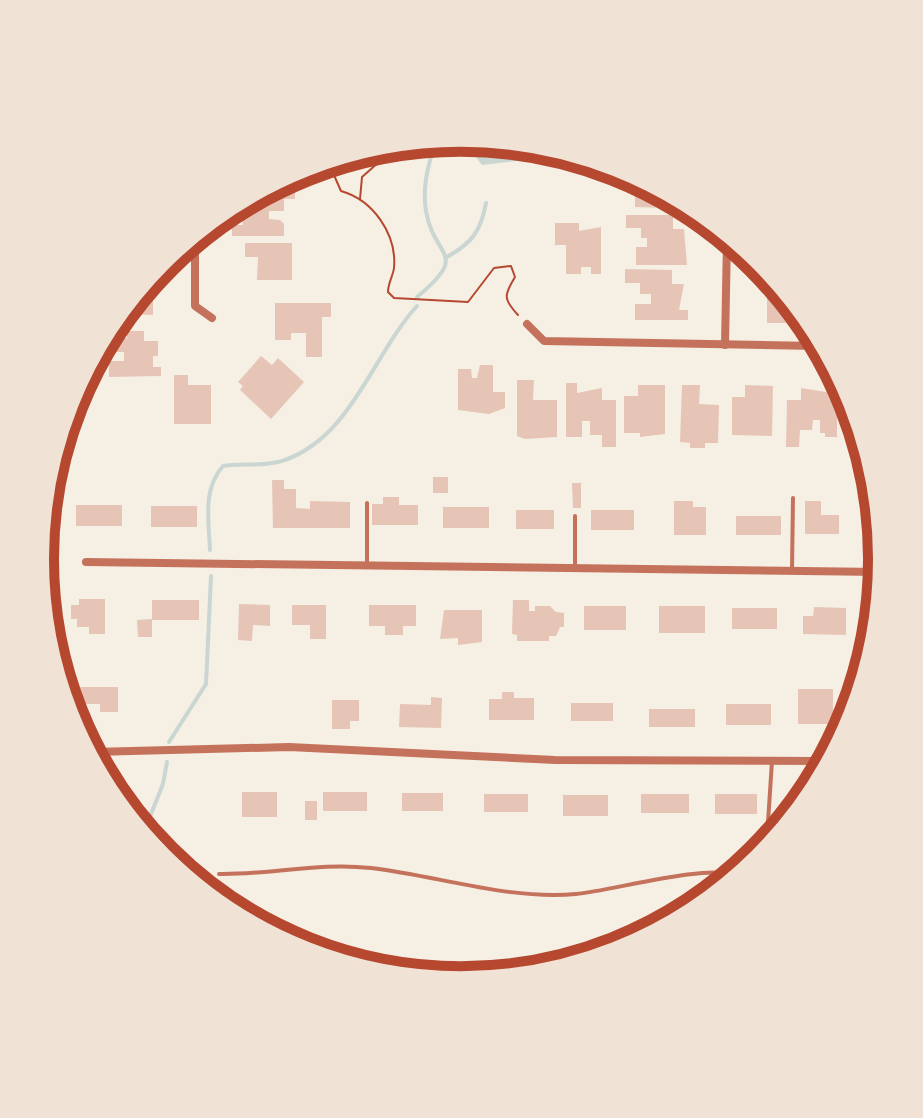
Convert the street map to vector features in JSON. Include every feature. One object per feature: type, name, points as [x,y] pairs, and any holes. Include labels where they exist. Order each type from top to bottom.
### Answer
[{"type":"street","points":[[725,345],[727,250]]},
{"type":"street","points":[[195,251],[195,306],[212,318]]},
{"type":"street","points":[[527,324],[544,341],[808,346]]},
{"type":"street","points":[[86,562],[869,572]]},
{"type":"street","points":[[103,752],[289,747],[555,760],[815,761]]},
{"type":"lane","points":[[792,571],[793,498]]},
{"type":"lane","points":[[367,503],[367,566]]},
{"type":"lane","points":[[575,516],[575,570]]},
{"type":"lane","points":[[768,828],[772,761]]},
{"type":"lane","points":[[219,874],[322,865],[370,868],[521,893],[572,895],[700,874],[719,875]]},
{"type":"path","points":[[360,200],[362,177],[384,159]]},
{"type":"path","points":[[333,172],[341,191],[360,200],[386,225],[394,264],[388,292],[394,298],[468,302],[494,268],[511,266],[515,277],[504,294],[505,300],[527,324]]},
{"type":"shaded area","points":[[475,152],[488,152],[525,156],[516,161],[482,165]]},
{"type":"building","points":[[295,188],[295,199],[284,199],[284,211],[269,211],[269,219],[280,220],[284,224],[284,236],[232,236],[232,225],[243,225],[241,216]]},
{"type":"building","points":[[635,193],[642,194],[668,208],[635,207]]},
{"type":"building","points":[[626,215],[673,215],[673,229],[684,229],[687,265],[636,265],[636,247],[647,247],[647,238],[641,238],[641,228],[626,228]]},
{"type":"building","points":[[555,223],[579,223],[579,231],[601,227],[601,274],[591,274],[591,267],[581,267],[581,274],[566,274],[566,245],[555,245]]},
{"type":"building","points":[[245,243],[292,243],[292,280],[257,280],[258,257],[245,257]]},
{"type":"building","points":[[625,269],[672,270],[672,284],[684,284],[679,310],[688,310],[688,320],[635,320],[635,304],[651,304],[651,294],[640,294],[640,283],[625,283]]},
{"type":"building","points":[[767,289],[793,323],[767,323]]},
{"type":"building","points":[[146,301],[153,301],[153,315],[136,314]]},
{"type":"building","points":[[275,303],[331,303],[331,317],[322,317],[322,357],[306,357],[306,333],[291,333],[291,340],[275,340]]},
{"type":"building","points":[[127,331],[144,331],[144,341],[158,341],[158,356],[153,356],[153,367],[161,367],[161,376],[109,377],[109,361],[124,361],[124,352],[112,350],[120,338],[127,338]]},
{"type":"building","points":[[261,356],[272,365],[278,358],[304,382],[271,419],[240,390],[243,386],[238,382]]},
{"type":"building","points":[[480,365],[493,365],[493,392],[505,392],[505,408],[489,414],[458,410],[458,369],[471,369],[472,378],[477,378]]},
{"type":"building","points":[[174,375],[188,375],[188,385],[211,385],[211,424],[174,424]]},
{"type":"building","points":[[517,380],[534,380],[533,400],[557,400],[557,437],[525,439],[517,436]]},
{"type":"building","points":[[566,383],[577,383],[577,393],[602,388],[602,400],[616,400],[616,447],[602,447],[602,435],[590,435],[590,421],[582,421],[582,437],[566,437]]},
{"type":"building","points":[[826,384],[829,384],[837,401],[837,437],[825,437],[825,433],[820,433],[820,420],[813,420],[812,430],[800,430],[799,447],[786,447],[787,400],[801,400],[801,388],[826,392]]},
{"type":"building","points":[[638,385],[665,385],[665,434],[640,437],[640,433],[624,433],[624,396],[638,396]]},
{"type":"building","points":[[682,385],[700,385],[699,404],[719,405],[718,443],[705,443],[705,448],[690,448],[690,443],[680,442]]},
{"type":"building","points":[[745,385],[773,386],[772,436],[732,435],[732,397],[745,397]]},
{"type":"building","points":[[433,477],[448,477],[448,493],[433,493]]},
{"type":"building","points":[[272,480],[284,480],[284,489],[296,489],[296,508],[310,509],[310,501],[350,502],[350,528],[273,528]]},
{"type":"building","points":[[572,483],[581,483],[581,508],[573,508]]},
{"type":"building","points":[[383,497],[399,497],[399,505],[418,505],[418,525],[372,525],[372,504],[383,504]]},
{"type":"building","points":[[674,501],[693,501],[693,507],[706,507],[706,535],[674,535]]},
{"type":"building","points":[[805,501],[821,501],[821,515],[839,515],[839,534],[805,534]]},
{"type":"building","points":[[76,505],[122,505],[122,526],[76,526]]},
{"type":"building","points":[[151,506],[197,506],[197,527],[151,527]]},
{"type":"building","points":[[443,507],[489,507],[489,528],[443,528]]},
{"type":"building","points":[[516,510],[554,510],[554,529],[516,529]]},
{"type":"building","points":[[591,510],[634,510],[634,530],[591,530]]},
{"type":"building","points":[[736,516],[781,516],[781,535],[736,535]]},
{"type":"building","points":[[79,599],[105,599],[105,634],[89,634],[89,627],[77,627],[77,619],[71,619],[71,605],[79,605]]},
{"type":"building","points":[[152,600],[199,600],[199,620],[152,620]]},
{"type":"building","points":[[513,600],[529,600],[529,611],[535,611],[535,606],[550,606],[556,612],[564,613],[564,627],[560,627],[556,636],[549,636],[549,641],[517,641],[517,635],[512,634]]},
{"type":"building","points":[[239,604],[270,605],[270,626],[253,625],[252,641],[238,640]]},
{"type":"building","points":[[292,605],[326,605],[326,639],[310,639],[310,625],[292,625]]},
{"type":"building","points":[[369,605],[416,605],[416,626],[403,626],[403,635],[385,635],[385,626],[369,626]]},
{"type":"building","points":[[584,606],[626,606],[626,630],[584,630]]},
{"type":"building","points":[[659,606],[705,606],[705,633],[659,633]]},
{"type":"building","points":[[814,607],[846,608],[846,635],[803,634],[803,616],[813,616]]},
{"type":"building","points":[[732,608],[777,608],[777,629],[732,629]]},
{"type":"building","points":[[444,610],[482,610],[482,642],[458,645],[458,638],[440,639]]},
{"type":"building","points":[[152,619],[152,637],[138,637],[137,620]]},
{"type":"building","points":[[75,687],[118,687],[118,712],[100,712],[100,704],[81,704]]},
{"type":"building","points":[[798,689],[833,689],[833,724],[798,724]]},
{"type":"building","points":[[502,692],[514,692],[514,698],[534,698],[534,720],[489,720],[489,699],[502,699]]},
{"type":"building","points":[[431,697],[442,698],[441,728],[399,727],[400,704],[431,705]]},
{"type":"building","points":[[332,700],[359,700],[359,721],[350,721],[350,729],[332,729]]},
{"type":"building","points":[[571,703],[613,703],[613,721],[571,721]]},
{"type":"building","points":[[726,704],[771,704],[771,725],[726,725]]},
{"type":"building","points":[[649,709],[695,709],[695,727],[649,727]]},
{"type":"building","points":[[242,792],[277,792],[277,817],[242,817]]},
{"type":"building","points":[[323,792],[367,792],[367,811],[323,811]]},
{"type":"building","points":[[402,793],[443,793],[443,811],[402,811]]},
{"type":"building","points":[[484,794],[528,794],[528,812],[484,812]]},
{"type":"building","points":[[641,794],[689,794],[689,813],[641,813]]},
{"type":"building","points":[[715,794],[757,794],[757,814],[715,814]]},
{"type":"building","points":[[563,795],[608,795],[608,816],[563,816]]},
{"type":"building","points":[[305,801],[317,801],[317,820],[305,820]]},
{"type":"waterway","points":[[417,297],[433,282],[446,263],[426,211],[426,177],[433,152]]},
{"type":"waterway","points":[[447,257],[474,235],[486,203]]},
{"type":"waterway","points":[[210,550],[209,495],[223,466],[285,460],[328,433],[360,392],[401,325],[417,306]]},
{"type":"waterway","points":[[169,742],[206,684],[211,576]]},
{"type":"waterway","points":[[149,820],[163,784],[167,762]]}]
